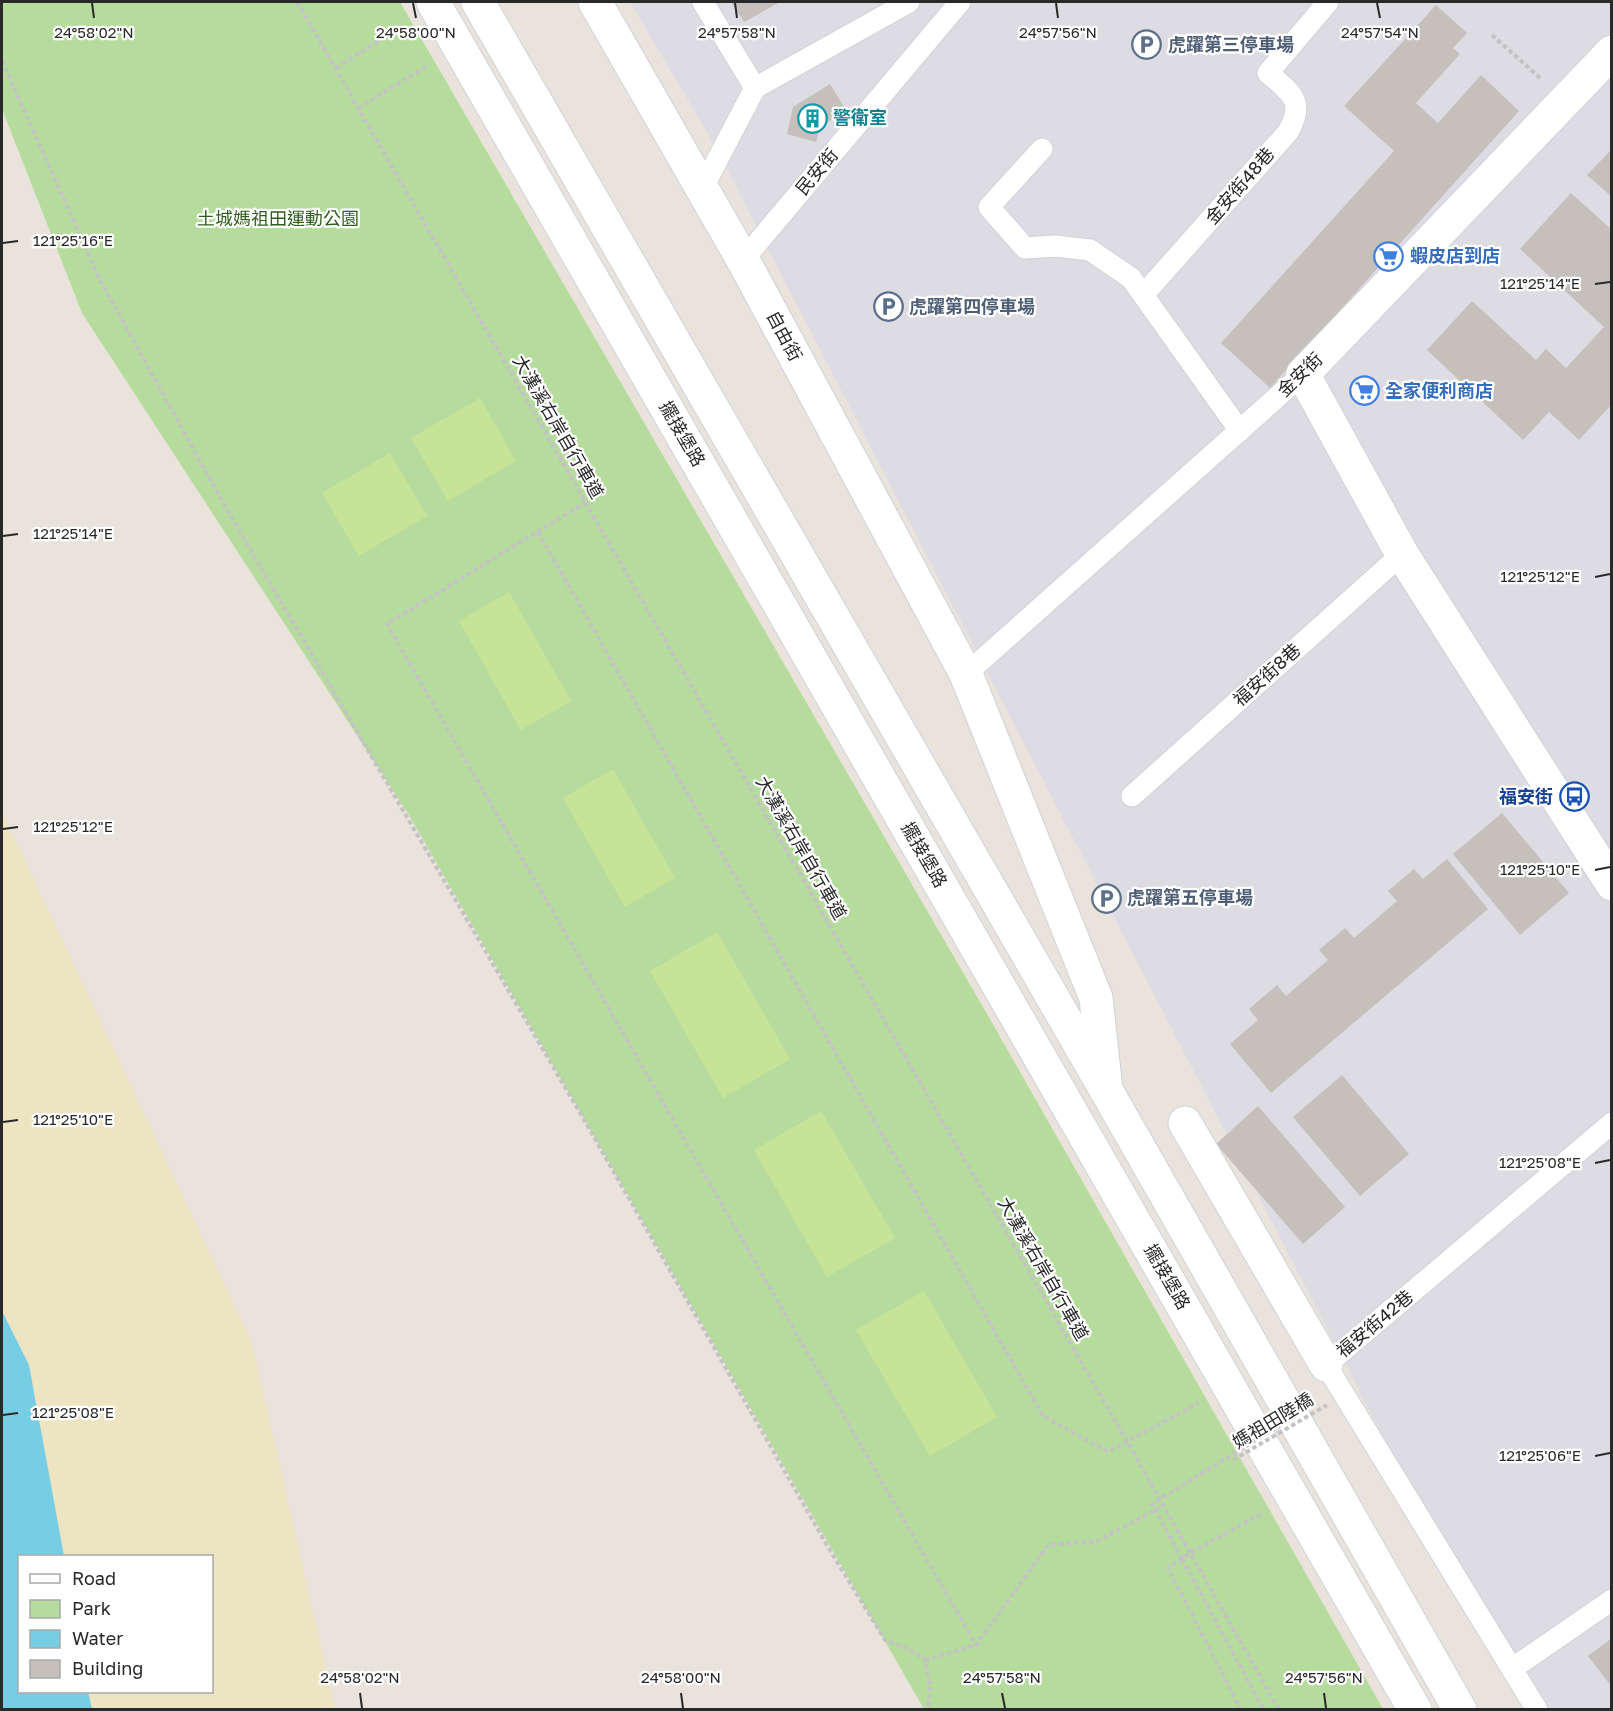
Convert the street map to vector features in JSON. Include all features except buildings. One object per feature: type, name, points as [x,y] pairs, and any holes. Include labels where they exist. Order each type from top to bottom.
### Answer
[{"type":"street","points":[[478,2],[1106,1090],[1460,1710]]},
{"type":"street","name":"自由街","points":[[595,2],[743,260],[966,674],[1096,998],[1106,1090]]},
{"type":"street","name":"擺接堡路","points":[[423,10],[1415,1710]]},
{"type":"street","name":"金安街","points":[[1303,374],[1611,52]]},
{"type":"street","points":[[1303,374],[1402,554],[1611,884]]},
{"type":"street","points":[[1185,1123],[1326,1365]]},
{"type":"lane","points":[[703,2],[754,88]]},
{"type":"lane","points":[[702,189],[754,88],[909,2]]},
{"type":"lane","name":"民安街","points":[[743,260],[960,2]]},
{"type":"lane","name":"金安街48巷","points":[[1144,294],[1288,132],[1295,120],[1297,106],[1292,94],[1268,73],[1328,2]]},
{"type":"lane","points":[[1042,149],[989,207],[1025,248],[1055,246],[1090,250],[1131,278],[1240,430]]},
{"type":"lane","name":"金安街","points":[[966,674],[1303,374]]},
{"type":"lane","name":"福安街8巷","points":[[1132,796],[1402,554]]},
{"type":"lane","name":"福安街42巷","points":[[1537,1710],[1326,1365],[1611,1123]]},
{"type":"lane","points":[[1513,1668],[1611,1600]]},
{"type":"path","name":"大漢溪右岸自行車道","points":[[297,2],[1128,1443],[1279,1710]]},
{"type":"path","points":[[336,68],[423,10]]},
{"type":"path","points":[[1492,35],[1565,101]]},
{"type":"path","points":[[2,61],[100,280],[222,501],[403,808],[828,1547],[885,1640],[907,1648],[925,1660],[930,1686],[928,1710]]},
{"type":"path","points":[[358,108],[435,62]]},
{"type":"path","points":[[586,502],[387,624],[976,1645]]},
{"type":"path","points":[[538,532],[1043,1416],[1108,1452],[1202,1402]]},
{"type":"path","name":"媽祖田陸橋","points":[[1233,1460],[1327,1405]]},
{"type":"path","points":[[1264,1710],[1152,1504],[1303,1411]]},
{"type":"path","points":[[925,1660],[976,1645],[1048,1545],[1097,1541],[1163,1506]]},
{"type":"path","points":[[1241,1710],[1168,1568],[1190,1553],[1263,1513]]},
{"type":"shaded area","points":[[630,2],[1611,2],[1611,1709],[1524,1709],[711,139]]},
{"type":"green space","name":"土城媽祖田運動公園","points":[[2,2],[400,2],[983,1007],[1383,1709],[924,1709],[409,815],[82,313],[2,109]]},
{"type":"green space","points":[[480,398],[516,461],[448,501],[411,438]]},
{"type":"green space","points":[[390,453],[427,516],[359,556],[322,493]]},
{"type":"green space","points":[[509,592],[571,701],[521,730],[459,621]]},
{"type":"green space","points":[[613,769],[675,878],[625,907],[563,798]]},
{"type":"green space","points":[[717,932],[790,1059],[723,1098],[650,971]]},
{"type":"green space","points":[[821,1111],[895,1238],[827,1277],[754,1150]]},
{"type":"green space","points":[[924,1291],[997,1417],[930,1456],[856,1330]]},
{"type":"sand","points":[[2,812],[252,1343],[335,1709],[2,1709]]},
{"type":"water","points":[[2,1311],[29,1365],[64,1555],[18,1555],[18,1693],[88,1693],[92,1709],[2,1709]]},
{"type":"place","name":"虎躍第三停車場","points":[[1147,45]]},
{"type":"place","name":"警衛室","points":[[812,118]]},
{"type":"place","name":"蝦皮店到店","points":[[1389,256]]},
{"type":"place","name":"虎躍第四停車場","points":[[888,307]]},
{"type":"place","name":"全家便利商店","points":[[1364,391]]},
{"type":"place","name":"福安街","points":[[1574,797]]},
{"type":"place","name":"虎躍第五停車場","points":[[1106,898]]}]
